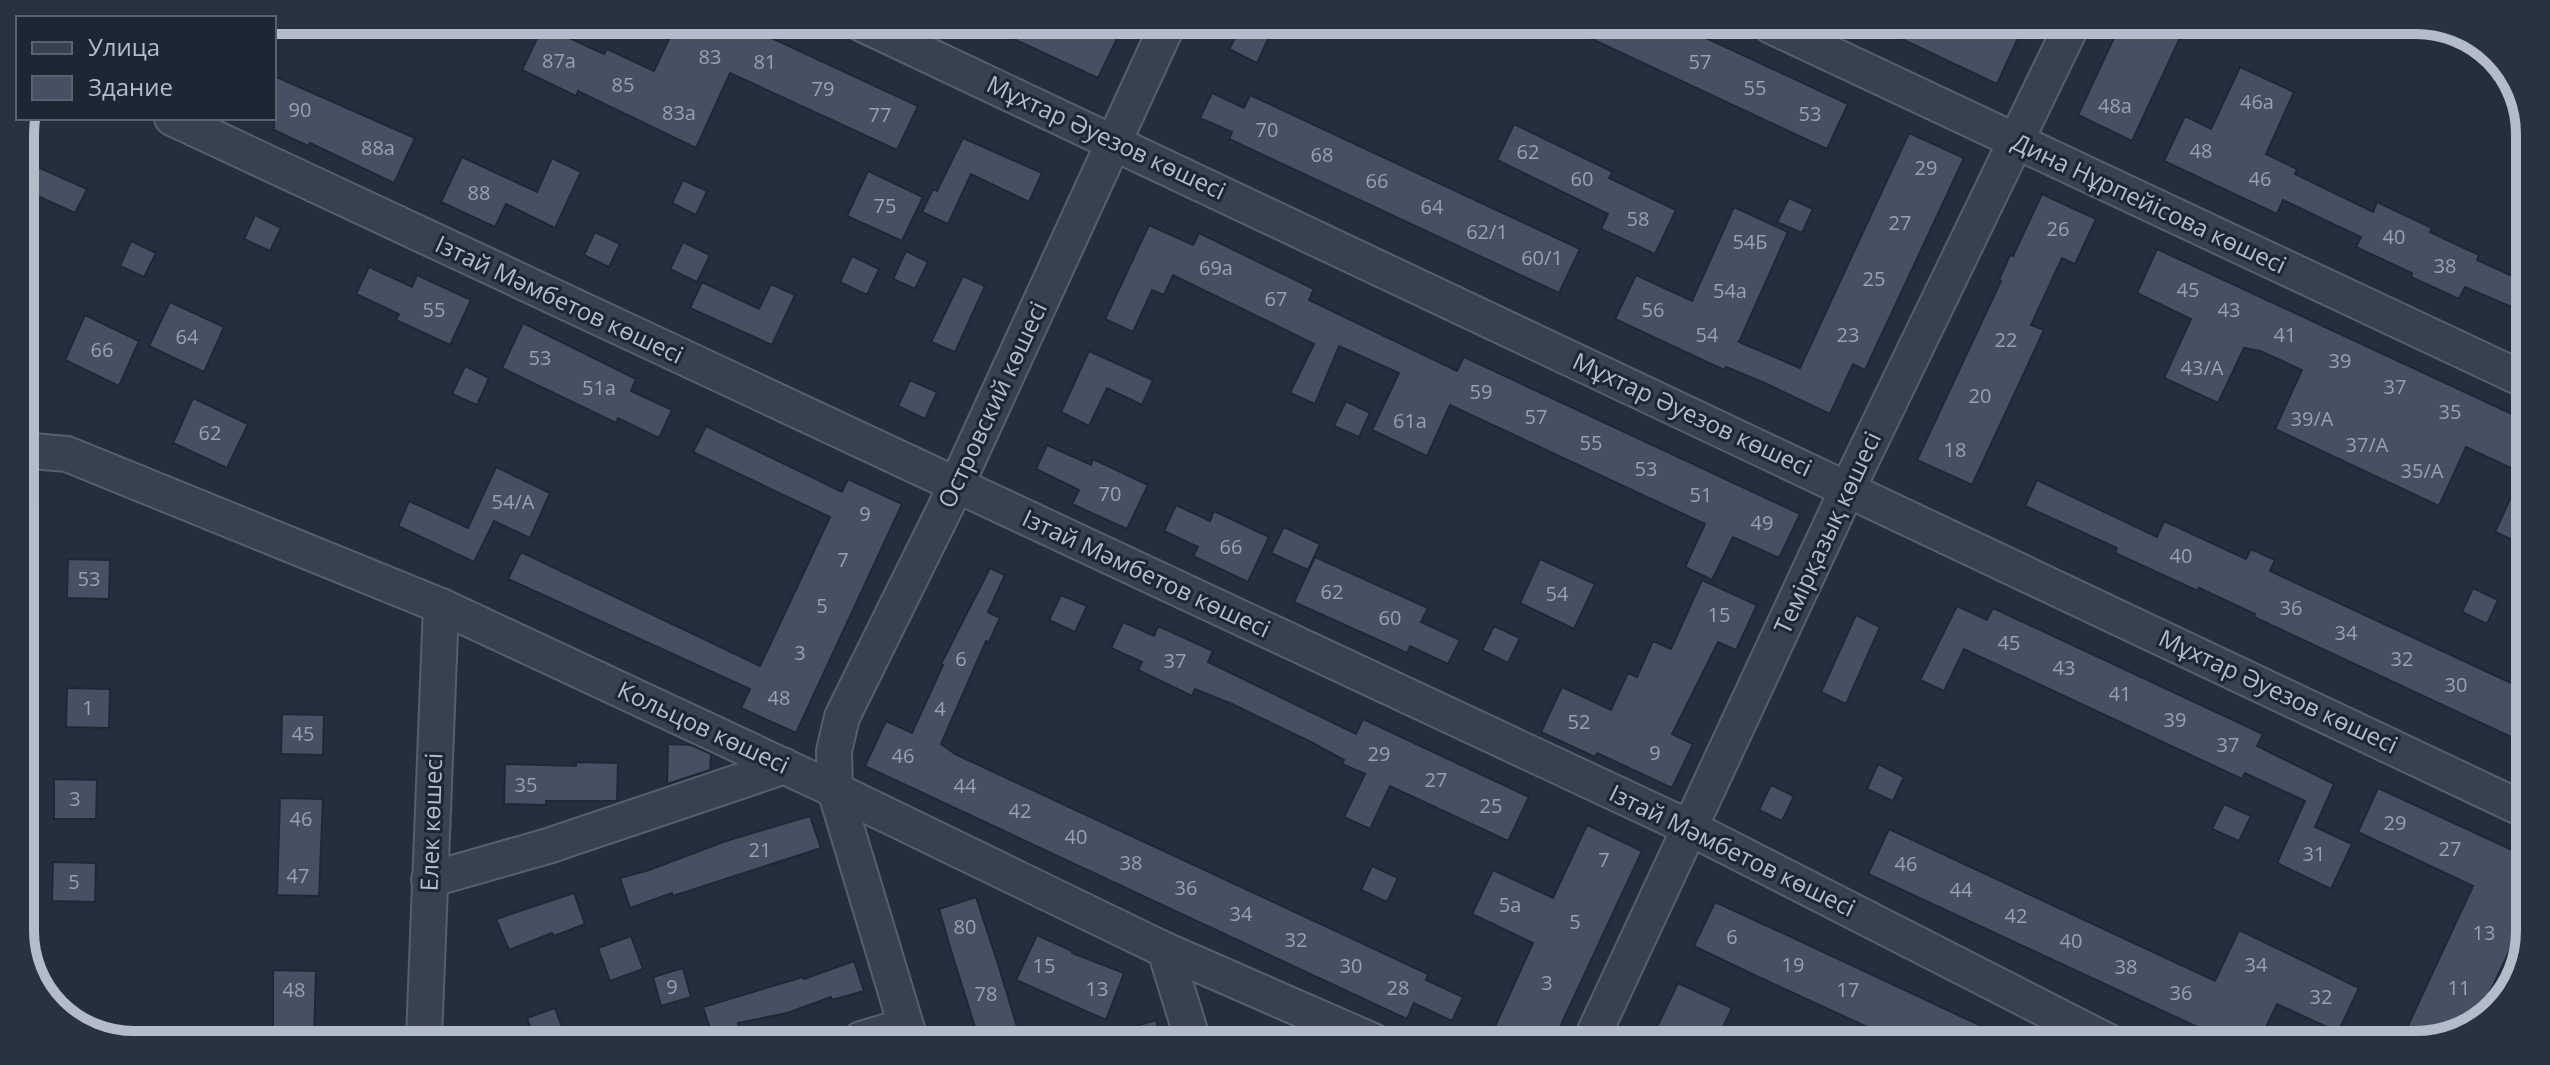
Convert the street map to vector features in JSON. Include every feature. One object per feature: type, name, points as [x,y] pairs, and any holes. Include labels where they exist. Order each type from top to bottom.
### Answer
[{"type":"street","name":"Мұхтар Әуезов көшесі","points":[[883,34],[2516,806]]},
{"type":"street","name":"Островский көшесі","points":[[908,1031],[835,790],[834,751],[842,717],[956,486],[1163,34]]},
{"type":"street","name":"Дина Нұрпейісова көшесі","points":[[1788,34],[2516,376]]},
{"type":"street","name":"Темірқазық көшесі","points":[[1595,1031],[1848,488],[2068,34]]},
{"type":"street","name":"Ізтай Мәмбетов көшесі","points":[[176,120],[1690,828],[2088,1031]]},
{"type":"street","name":"Кольцов көшесі","points":[[34,451],[67,454],[441,606],[785,766],[1165,950],[1350,1031]]},
{"type":"street","name":"Елек көшесі","points":[[424,1031],[441,606]]},
{"type":"street","points":[[429,880],[548,846],[785,766]]},
{"type":"street","points":[[1165,950],[1190,1031]]},
{"type":"building","points":[[539,34],[560,34],[604,54],[607,49],[654,71],[671,34],[763,34],[918,106],[897,150],[730,73],[696,148],[578,91],[576,96],[522,70]]},
{"type":"building","points":[[1003,34],[1119,34],[1098,78]]},
{"type":"building","points":[[1237,34],[1270,34],[1257,63],[1229,49]]},
{"type":"building","points":[[1581,34],[1697,34],[1848,104],[1827,149]]},
{"type":"building","points":[[1891,34],[2020,34],[1997,84]]},
{"type":"building","points":[[2116,34],[2182,34],[2132,141],[2078,115]]},
{"type":"building","points":[[2240,67],[2294,92],[2266,154],[2297,169],[2295,174],[2373,212],[2377,202],[2432,228],[2430,232],[2479,255],[2477,260],[2516,278],[2516,309],[2465,287],[2459,299],[2356,247],[2361,237],[2283,200],[2277,214],[2164,161],[2185,116],[2211,129]]},
{"type":"building","points":[[276,77],[415,138],[394,183],[310,143],[308,146],[274,130]]},
{"type":"building","points":[[1212,93],[1244,108],[1250,95],[1580,249],[1559,293],[1229,139],[1232,132],[1200,118]]},
{"type":"building","points":[[1514,124],[1613,172],[1609,178],[1676,210],[1655,254],[1601,229],[1608,214],[1497,160]]},
{"type":"building","points":[[1909,133],[1964,158],[1865,370],[1853,364],[1830,414],[1767,384],[1726,367],[1724,370],[1615,319],[1636,275],[1692,301],[1734,207],[1788,232],[1739,342],[1800,368]]},
{"type":"building","points":[[963,138],[1042,173],[1029,202],[971,174],[948,224],[922,212],[933,189],[937,191]]},
{"type":"building","points":[[462,157],[537,192],[552,158],[581,172],[555,228],[506,204],[495,227],[441,202]]},
{"type":"building","points":[[34,165],[87,189],[75,213],[34,194]]},
{"type":"building","points":[[868,171],[923,197],[902,241],[847,216]]},
{"type":"building","points":[[683,180],[707,191],[696,215],[672,203]]},
{"type":"building","points":[[2042,194],[2096,219],[2075,264],[2062,258],[2031,325],[2044,330],[1972,485],[1917,460],[2001,281],[2010,255],[2013,256]]},
{"type":"building","points":[[1789,198],[1813,209],[1802,233],[1777,222]]},
{"type":"building","points":[[255,215],[281,228],[270,251],[244,239]]},
{"type":"building","points":[[1149,225],[1193,245],[1199,233],[1314,289],[1309,300],[1457,371],[1464,357],[1800,514],[1779,558],[1733,537],[1712,580],[1685,567],[1705,524],[1450,405],[1427,456],[1372,430],[1399,373],[1339,346],[1315,404],[1290,393],[1314,344],[1173,275],[1164,295],[1152,290],[1133,332],[1105,319]]},
{"type":"building","points":[[595,232],[620,244],[609,267],[584,255]]},
{"type":"building","points":[[131,241],[156,253],[144,277],[120,266]]},
{"type":"building","points":[[683,242],[710,255],[697,282],[670,269]]},
{"type":"building","points":[[2157,249],[2516,416],[2516,470],[2466,447],[2439,506],[2275,429],[2302,370],[2260,351],[2244,348],[2218,403],[2164,378],[2191,319],[2137,293]]},
{"type":"building","points":[[906,251],[928,262],[915,289],[893,279]]},
{"type":"building","points":[[852,256],[879,269],[867,295],[840,282]]},
{"type":"building","points":[[369,267],[412,287],[417,275],[471,300],[450,345],[396,320],[399,314],[356,294]]},
{"type":"building","points":[[963,276],[985,286],[955,352],[931,342]]},
{"type":"building","points":[[702,282],[759,309],[771,284],[795,295],[772,345],[690,308]]},
{"type":"building","points":[[170,302],[224,327],[204,372],[149,346]]},
{"type":"building","points":[[85,315],[139,341],[119,386],[65,360]]},
{"type":"building","points":[[523,323],[636,379],[631,391],[672,410],[659,438],[618,418],[616,423],[502,368]]},
{"type":"building","points":[[1089,351],[1153,380],[1142,405],[1107,388],[1089,426],[1061,412]]},
{"type":"building","points":[[465,366],[489,378],[477,405],[452,394]]},
{"type":"building","points":[[910,380],[937,392],[925,419],[898,406]]},
{"type":"building","points":[[193,398],[248,424],[227,468],[173,443]]},
{"type":"building","points":[[1346,401],[1370,413],[1359,437],[1334,426]]},
{"type":"building","points":[[706,426],[842,492],[848,479],[902,504],[796,733],[741,708],[750,689],[508,579],[521,552],[760,666],[830,517],[693,452]]},
{"type":"building","points":[[1047,445],[1091,465],[1093,459],[1148,485],[1127,529],[1072,504],[1079,490],[1036,469]]},
{"type":"building","points":[[496,467],[550,493],[530,538],[494,521],[474,562],[398,526],[409,501],[468,528]]},
{"type":"building","points":[[2037,480],[2157,537],[2164,521],[2246,559],[2251,549],[2275,560],[2270,571],[2516,685],[2516,739],[2254,617],[2255,614],[2115,553],[2117,548],[2025,506]]},
{"type":"building","points":[[2516,486],[2516,541],[2495,532]]},
{"type":"building","points":[[1176,505],[1210,521],[1214,511],[1269,537],[1248,582],[1193,556],[1198,547],[1164,531]]},
{"type":"building","points":[[1284,527],[1320,544],[1308,570],[1271,553]]},
{"type":"building","points":[[1315,557],[1428,608],[1421,622],[1460,640],[1448,664],[1410,646],[1407,653],[1294,602]]},
{"type":"building","points":[[68,559],[110,560],[109,599],[67,598]]},
{"type":"building","points":[[1540,559],[1595,584],[1574,629],[1520,603]]},
{"type":"building","points":[[990,568],[1005,575],[988,612],[1000,618],[989,642],[986,641],[941,744],[955,754],[1428,974],[1426,980],[1463,997],[1452,1021],[1414,1003],[1407,1019],[865,766],[886,721],[912,733],[941,664]]},
{"type":"building","points":[[1702,580],[1757,605],[1736,650],[1718,642],[1672,734],[1693,744],[1672,788],[1597,753],[1595,757],[1541,732],[1562,687],[1611,710],[1628,673],[1637,677],[1653,641],[1671,649]]},
{"type":"building","points":[[2473,588],[2498,600],[2487,624],[2462,612]]},
{"type":"building","points":[[1061,595],[1087,606],[1075,632],[1049,620]]},
{"type":"building","points":[[1957,606],[1987,620],[1993,608],[2263,734],[2257,746],[2334,784],[2315,827],[2352,844],[2331,889],[2277,863],[2305,801],[2245,773],[2242,779],[1964,649],[1944,691],[1920,680]]},
{"type":"building","points":[[1856,615],[1880,627],[1846,704],[1821,692]]},
{"type":"building","points":[[1123,622],[1154,636],[1158,626],[1213,651],[1208,662],[1356,734],[1363,719],[1529,797],[1508,841],[1390,786],[1370,829],[1344,817],[1365,774],[1342,764],[1344,760],[1311,742],[1232,704],[1195,689],[1192,696],[1138,670],[1142,662],[1111,648]]},
{"type":"building","points":[[1494,626],[1520,638],[1508,663],[1482,650]]},
{"type":"building","points":[[67,688],[110,689],[109,728],[66,727]]},
{"type":"building","points":[[282,714],[324,715],[323,755],[281,754]]},
{"type":"building","points":[[668,744],[691,745],[711,754],[710,770],[667,784]]},
{"type":"building","points":[[576,762],[618,763],[617,801],[504,804],[505,764],[576,766]]},
{"type":"building","points":[[1878,764],[1904,777],[1893,801],[1867,789]]},
{"type":"building","points":[[54,779],[97,780],[96,819],[54,819]]},
{"type":"building","points":[[1771,785],[1794,796],[1782,821],[1759,810]]},
{"type":"building","points":[[2378,788],[2516,852],[2515,938],[2485,1003],[2472,1014],[2442,1028],[2406,1031],[2473,886],[2358,832]]},
{"type":"building","points":[[280,798],[323,799],[319,896],[277,895]]},
{"type":"building","points":[[2224,804],[2251,816],[2239,841],[2212,829]]},
{"type":"building","points":[[810,816],[821,848],[630,908],[620,878]]},
{"type":"building","points":[[1587,825],[1642,851],[1558,1031],[1493,1031],[1533,943],[1472,914],[1493,870],[1553,898]]},
{"type":"building","points":[[1889,829],[2215,981],[2239,930],[2359,988],[2338,1031],[2277,1004],[2264,1031],[2206,1031],[1868,874]]},
{"type":"building","points":[[53,862],[96,863],[95,902],[52,901]]},
{"type":"building","points":[[1372,866],[1398,878],[1387,902],[1361,890]]},
{"type":"building","points":[[574,893],[585,924],[509,950],[496,919]]},
{"type":"building","points":[[976,897],[1018,1031],[976,1031],[939,909]]},
{"type":"building","points":[[1715,902],[1992,1031],[1876,1031],[1694,946]]},
{"type":"building","points":[[1037,935],[1072,953],[1124,973],[1106,1020],[1016,980]]},
{"type":"building","points":[[631,936],[643,969],[610,981],[598,948]]},
{"type":"building","points":[[854,961],[864,991],[738,1023],[739,1027],[726,1031],[711,1031],[703,1007],[804,979]]},
{"type":"building","points":[[683,968],[691,997],[661,1006],[653,977]]},
{"type":"building","points":[[273,970],[316,971],[314,1031],[273,1031]]},
{"type":"building","points":[[1678,983],[1732,1008],[1721,1031],[1666,1031],[1657,1027]]},
{"type":"building","points":[[555,1008],[563,1031],[532,1031],[527,1018]]},
{"type":"building","points":[[1156,1020],[1159,1031],[1120,1031]]}]
